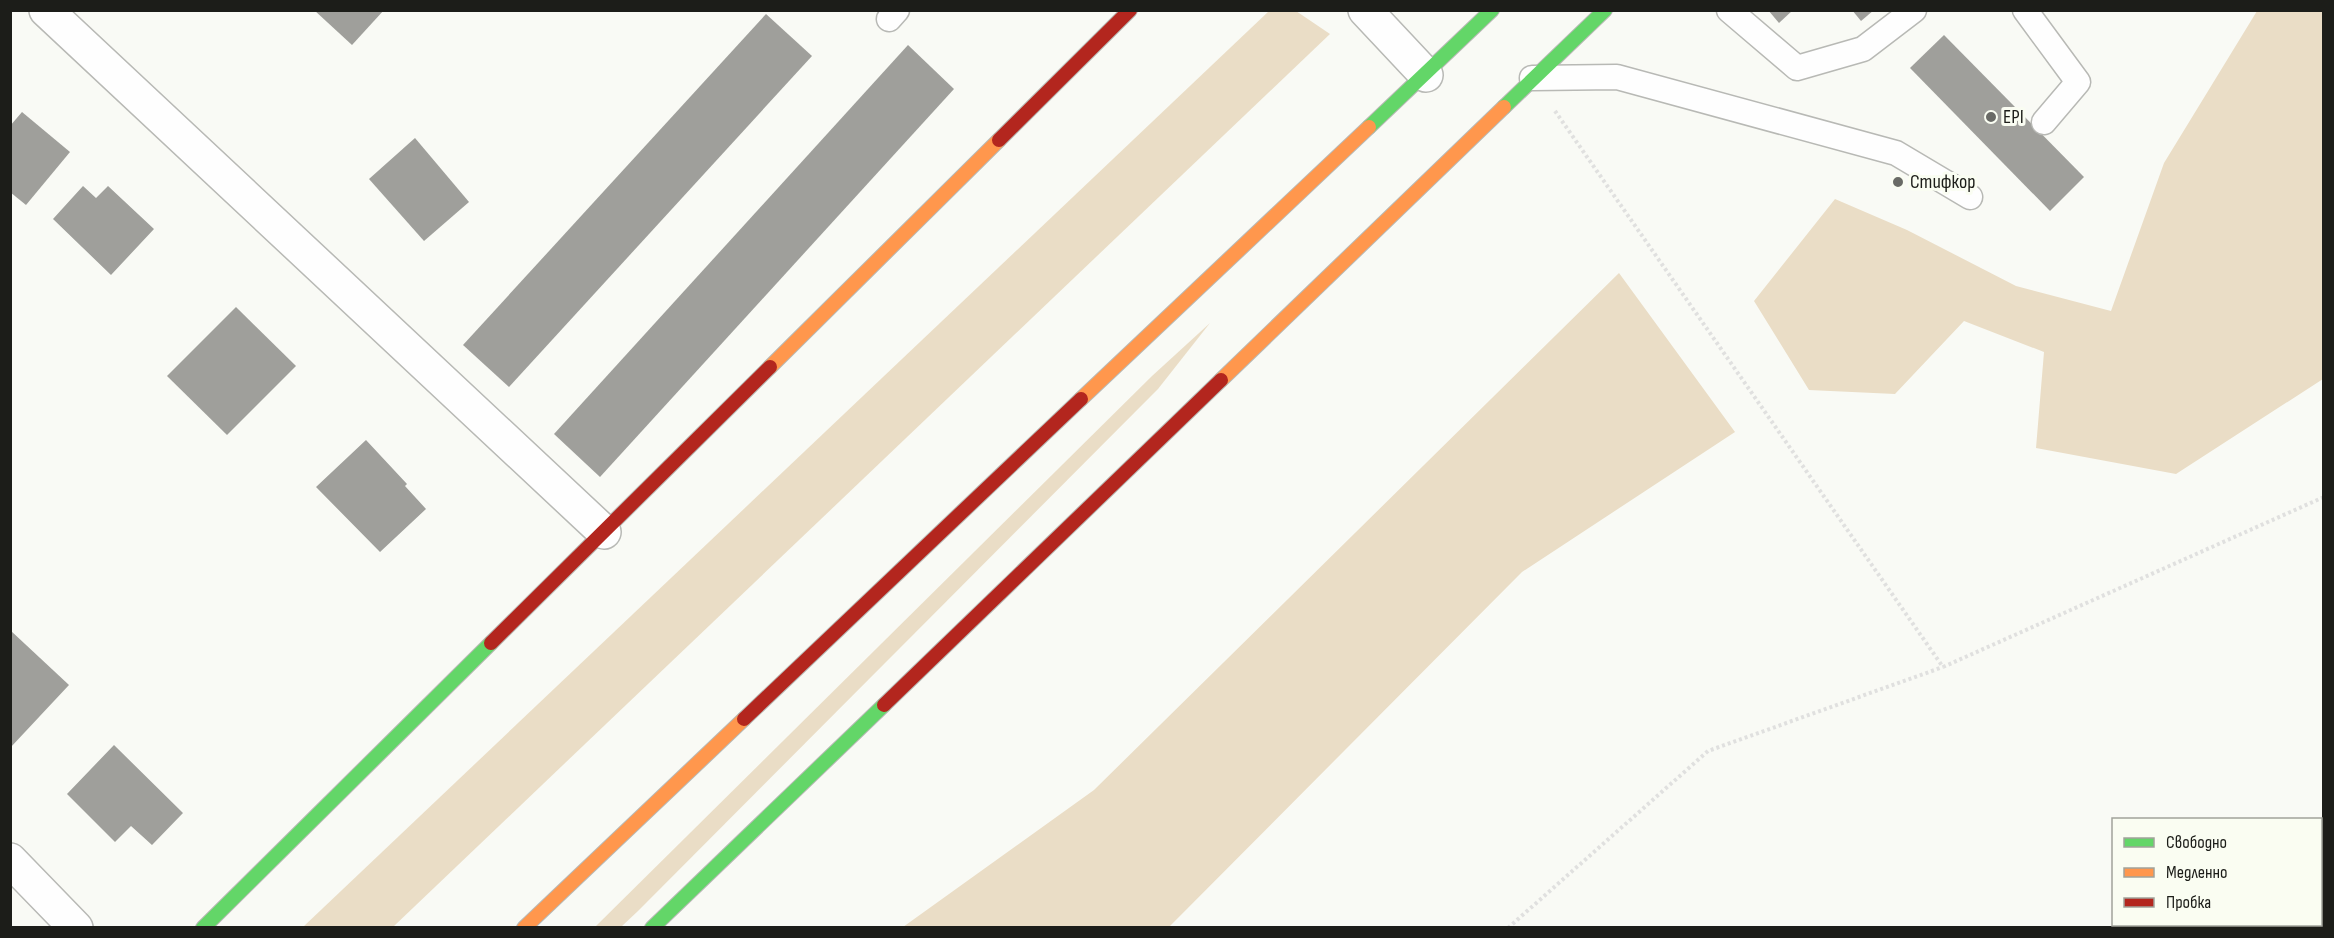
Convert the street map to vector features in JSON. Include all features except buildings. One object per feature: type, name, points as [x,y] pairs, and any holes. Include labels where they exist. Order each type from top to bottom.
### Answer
[{"type":"main road","points":[[203,927],[1130,10]]},
{"type":"main road","points":[[524,927],[1492,10]]},
{"type":"main road","points":[[652,927],[1605,10]]},
{"type":"street","points":[[46,10],[604,532]]},
{"type":"street","points":[[1365,10],[1426,75]]},
{"type":"street","points":[[10,860],[76,927]]},
{"type":"lane","points":[[1729,10],[1797,68],[1863,49],[1914,10]]},
{"type":"lane","points":[[2025,10],[2078,82],[2044,122]]},
{"type":"lane","points":[[1532,78],[1617,77],[1896,153],[1970,197]]},
{"type":"path","points":[[1532,78],[1943,667]]},
{"type":"path","points":[[1508,927],[1708,751],[1943,667],[2324,497]]},
{"type":"shaded area","points":[[1269,11],[1296,11],[1330,34],[393,927],[303,927]]},
{"type":"shaded area","points":[[2257,11],[2323,11],[2323,379],[2176,474],[2036,448],[2044,352],[1964,321],[1895,394],[1809,390],[1754,301],[1835,199],[1907,230],[2016,286],[2111,311],[2164,163]]},
{"type":"shaded area","points":[[1619,273],[1735,432],[1522,572],[1169,927],[903,927],[1094,790]]},
{"type":"shaded area","points":[[1210,323],[1158,389],[638,911],[621,927],[595,927],[1152,376]]},
{"type":"traffic: fast","points":[[1369,127],[1492,10]]},
{"type":"traffic: fast","points":[[1504,107],[1605,10]]},
{"type":"traffic: fast","points":[[203,928],[491,643]]},
{"type":"traffic: fast","points":[[652,928],[884,705]]},
{"type":"traffic: slow","points":[[1221,380],[1504,107]]},
{"type":"traffic: slow","points":[[1081,399],[1369,127]]},
{"type":"traffic: slow","points":[[770,367],[999,140]]},
{"type":"traffic: slow","points":[[524,928],[744,719]]},
{"type":"traffic: jam","points":[[999,140],[1130,10]]},
{"type":"traffic: jam","points":[[491,643],[770,367]]},
{"type":"traffic: jam","points":[[884,705],[1221,380]]},
{"type":"traffic: jam","points":[[744,719],[1081,399]]},
{"type":"place","name":"EPI","points":[[1991,117]]},
{"type":"place","name":"Стифкор","points":[[1898,182]]}]
